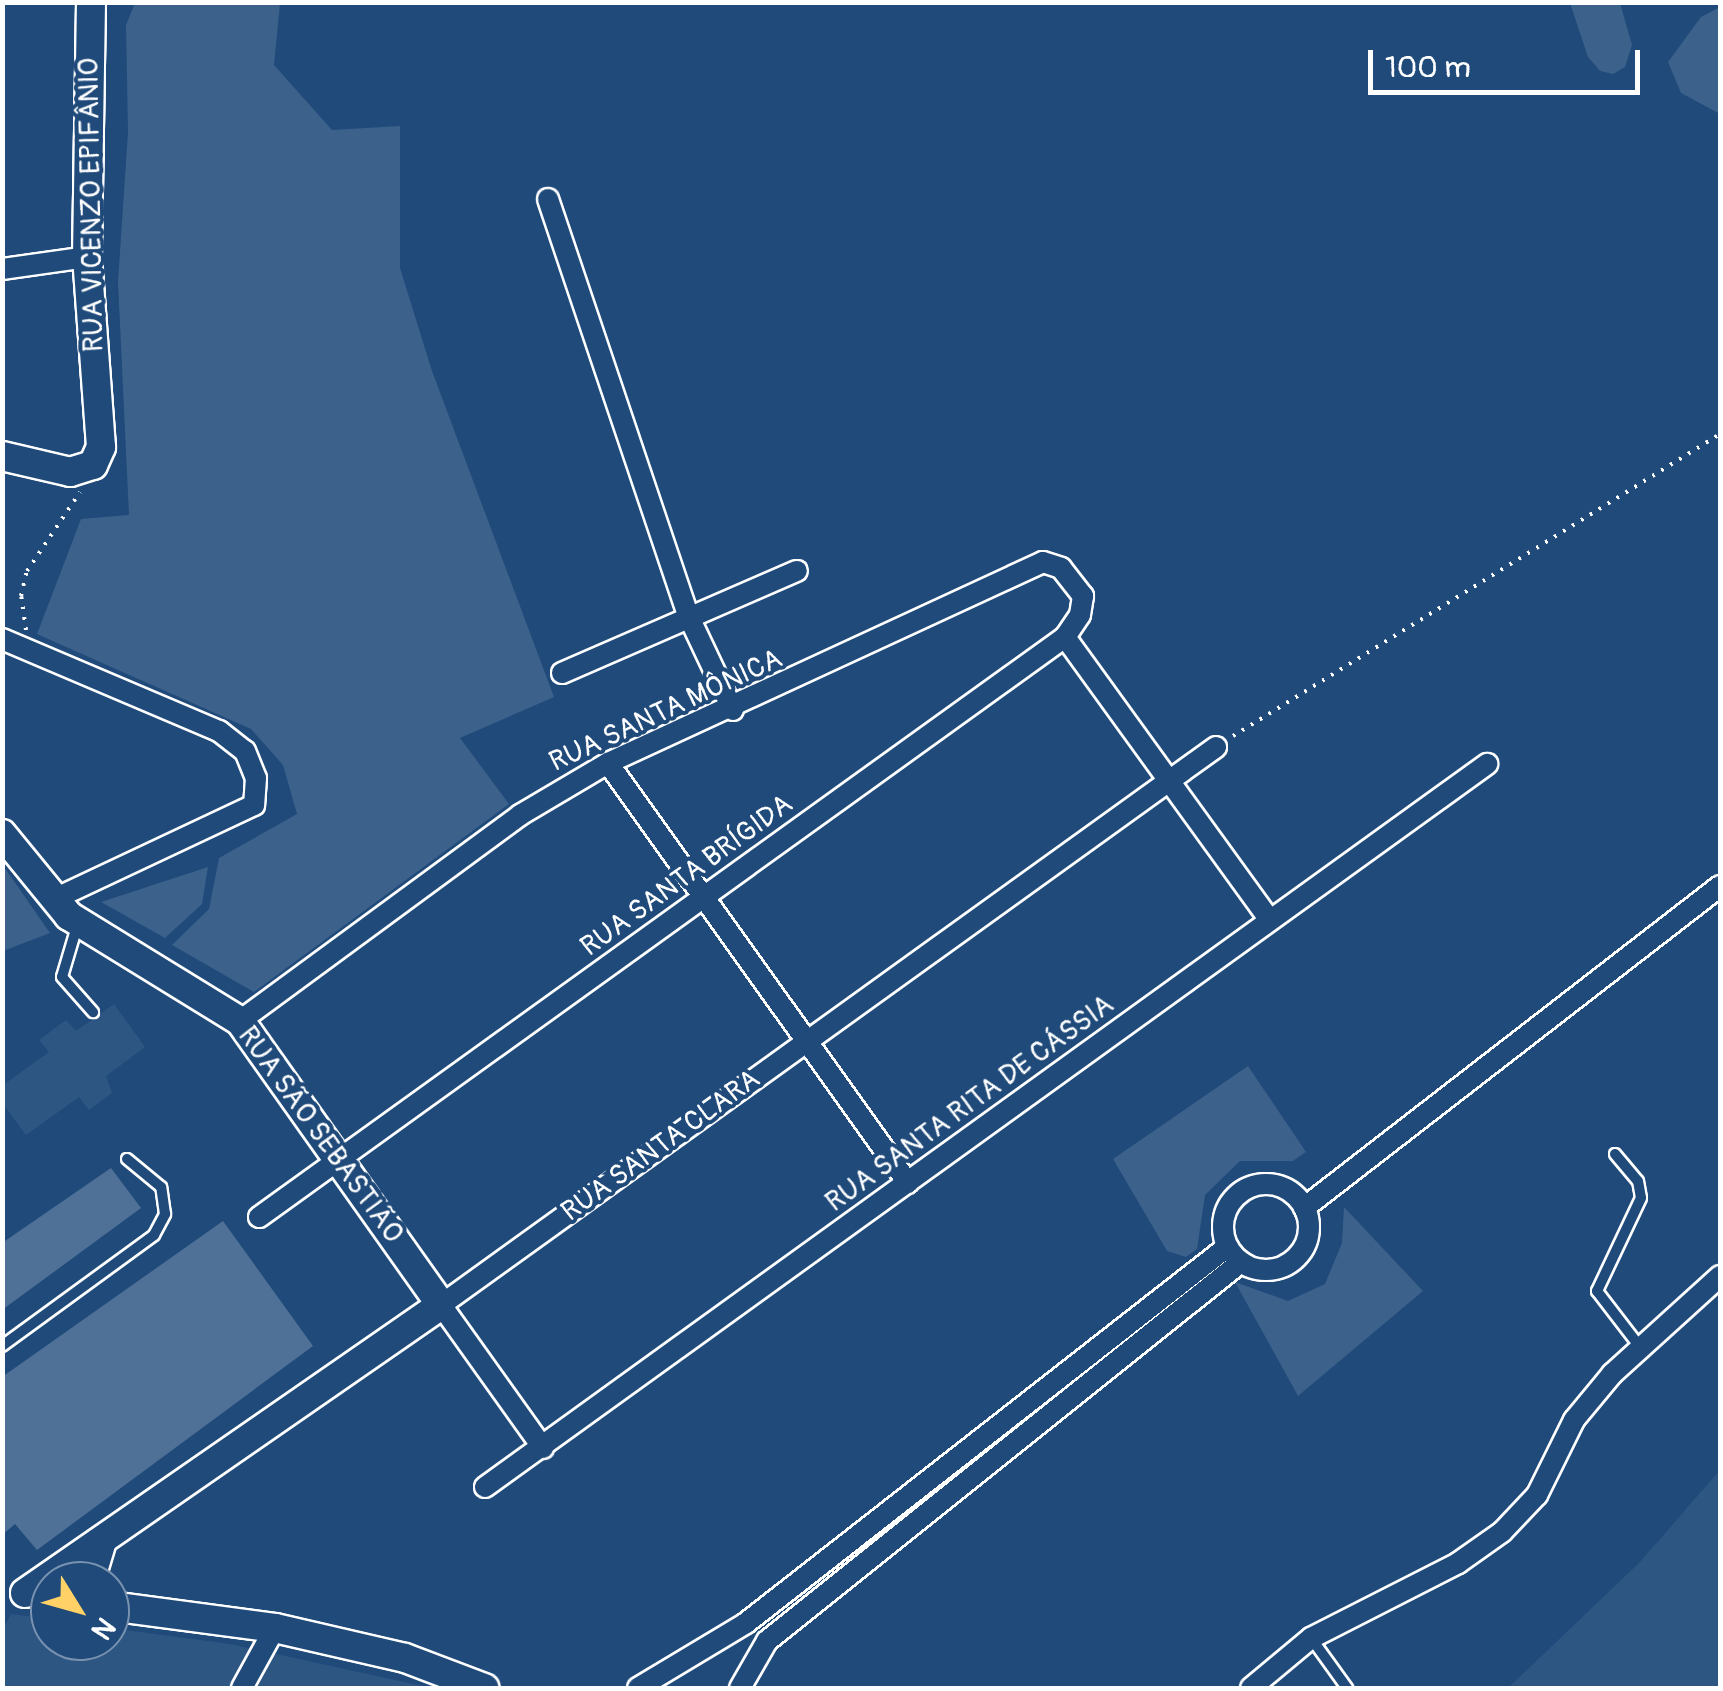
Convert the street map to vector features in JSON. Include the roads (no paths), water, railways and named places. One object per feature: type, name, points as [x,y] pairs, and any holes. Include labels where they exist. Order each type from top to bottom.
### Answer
[{"type":"street","name":"RUA VICENZO EPIFÂNIO","points":[[2,456],[70,472],[92,465],[101,446],[87,257],[91,2]]},
{"type":"street","points":[[548,200],[689,617],[733,710]]},
{"type":"street","points":[[2,269],[87,257]]},
{"type":"street","name":"RUA SANTA MÔNICA","points":[[240,1021],[520,815],[608,763],[733,710],[1043,562],[1061,568],[1083,596],[1080,615],[1065,637]]},
{"type":"street","points":[[562,673],[798,571]]},
{"type":"street","points":[[1065,637],[1270,920]]},
{"type":"street","name":"RUA SANTA BRÍGIDA","points":[[259,1217],[1065,637]]},
{"type":"street","points":[[2,639],[219,731],[245,751],[256,778],[254,805],[52,900]]},
{"type":"street","name":"RUA SANTA CLARA","points":[[26,1593],[441,1305],[1216,746]]},
{"type":"street","points":[[608,763],[908,1183]]},
{"type":"street","name":"RUA SANTA RITA DE CÁSSIA","points":[[484,1487],[1487,764]]},
{"type":"street","name":"RUA SÃO SEBASTIÃO","points":[[2,834],[52,900],[78,922],[240,1021],[543,1448]]},
{"type":"street","points":[[1304,1208],[1720,886]]},
{"type":"street","points":[[1279,1186],[1304,1208],[1308,1236],[1294,1260],[1268,1270],[1234,1254],[1229,1205],[1251,1187],[1279,1186]]},
{"type":"street","points":[[638,1688],[746,1623],[1234,1254]]},
{"type":"street","points":[[740,1688],[768,1641],[1234,1254]]},
{"type":"street","points":[[1251,1688],[1311,1638],[1458,1562],[1502,1532],[1537,1495],[1574,1420],[1641,1348],[1720,1276]]},
{"type":"street","points":[[96,1561],[102,1541]]},
{"type":"street","points":[[130,1609],[275,1628],[405,1658],[484,1688]]},
{"type":"street","points":[[242,1688],[275,1628]]},
{"type":"street","points":[[658,1688],[679,1665]]},
{"type":"lane","points":[[78,922],[62,977],[93,1012]]},
{"type":"lane","points":[[1615,1154],[1638,1181],[1641,1198],[1597,1291],[1641,1348]]},
{"type":"lane","points":[[2,1346],[154,1235],[166,1214],[161,1187],[128,1160]]},
{"type":"lane","points":[[1311,1638],[1347,1688]]}]
